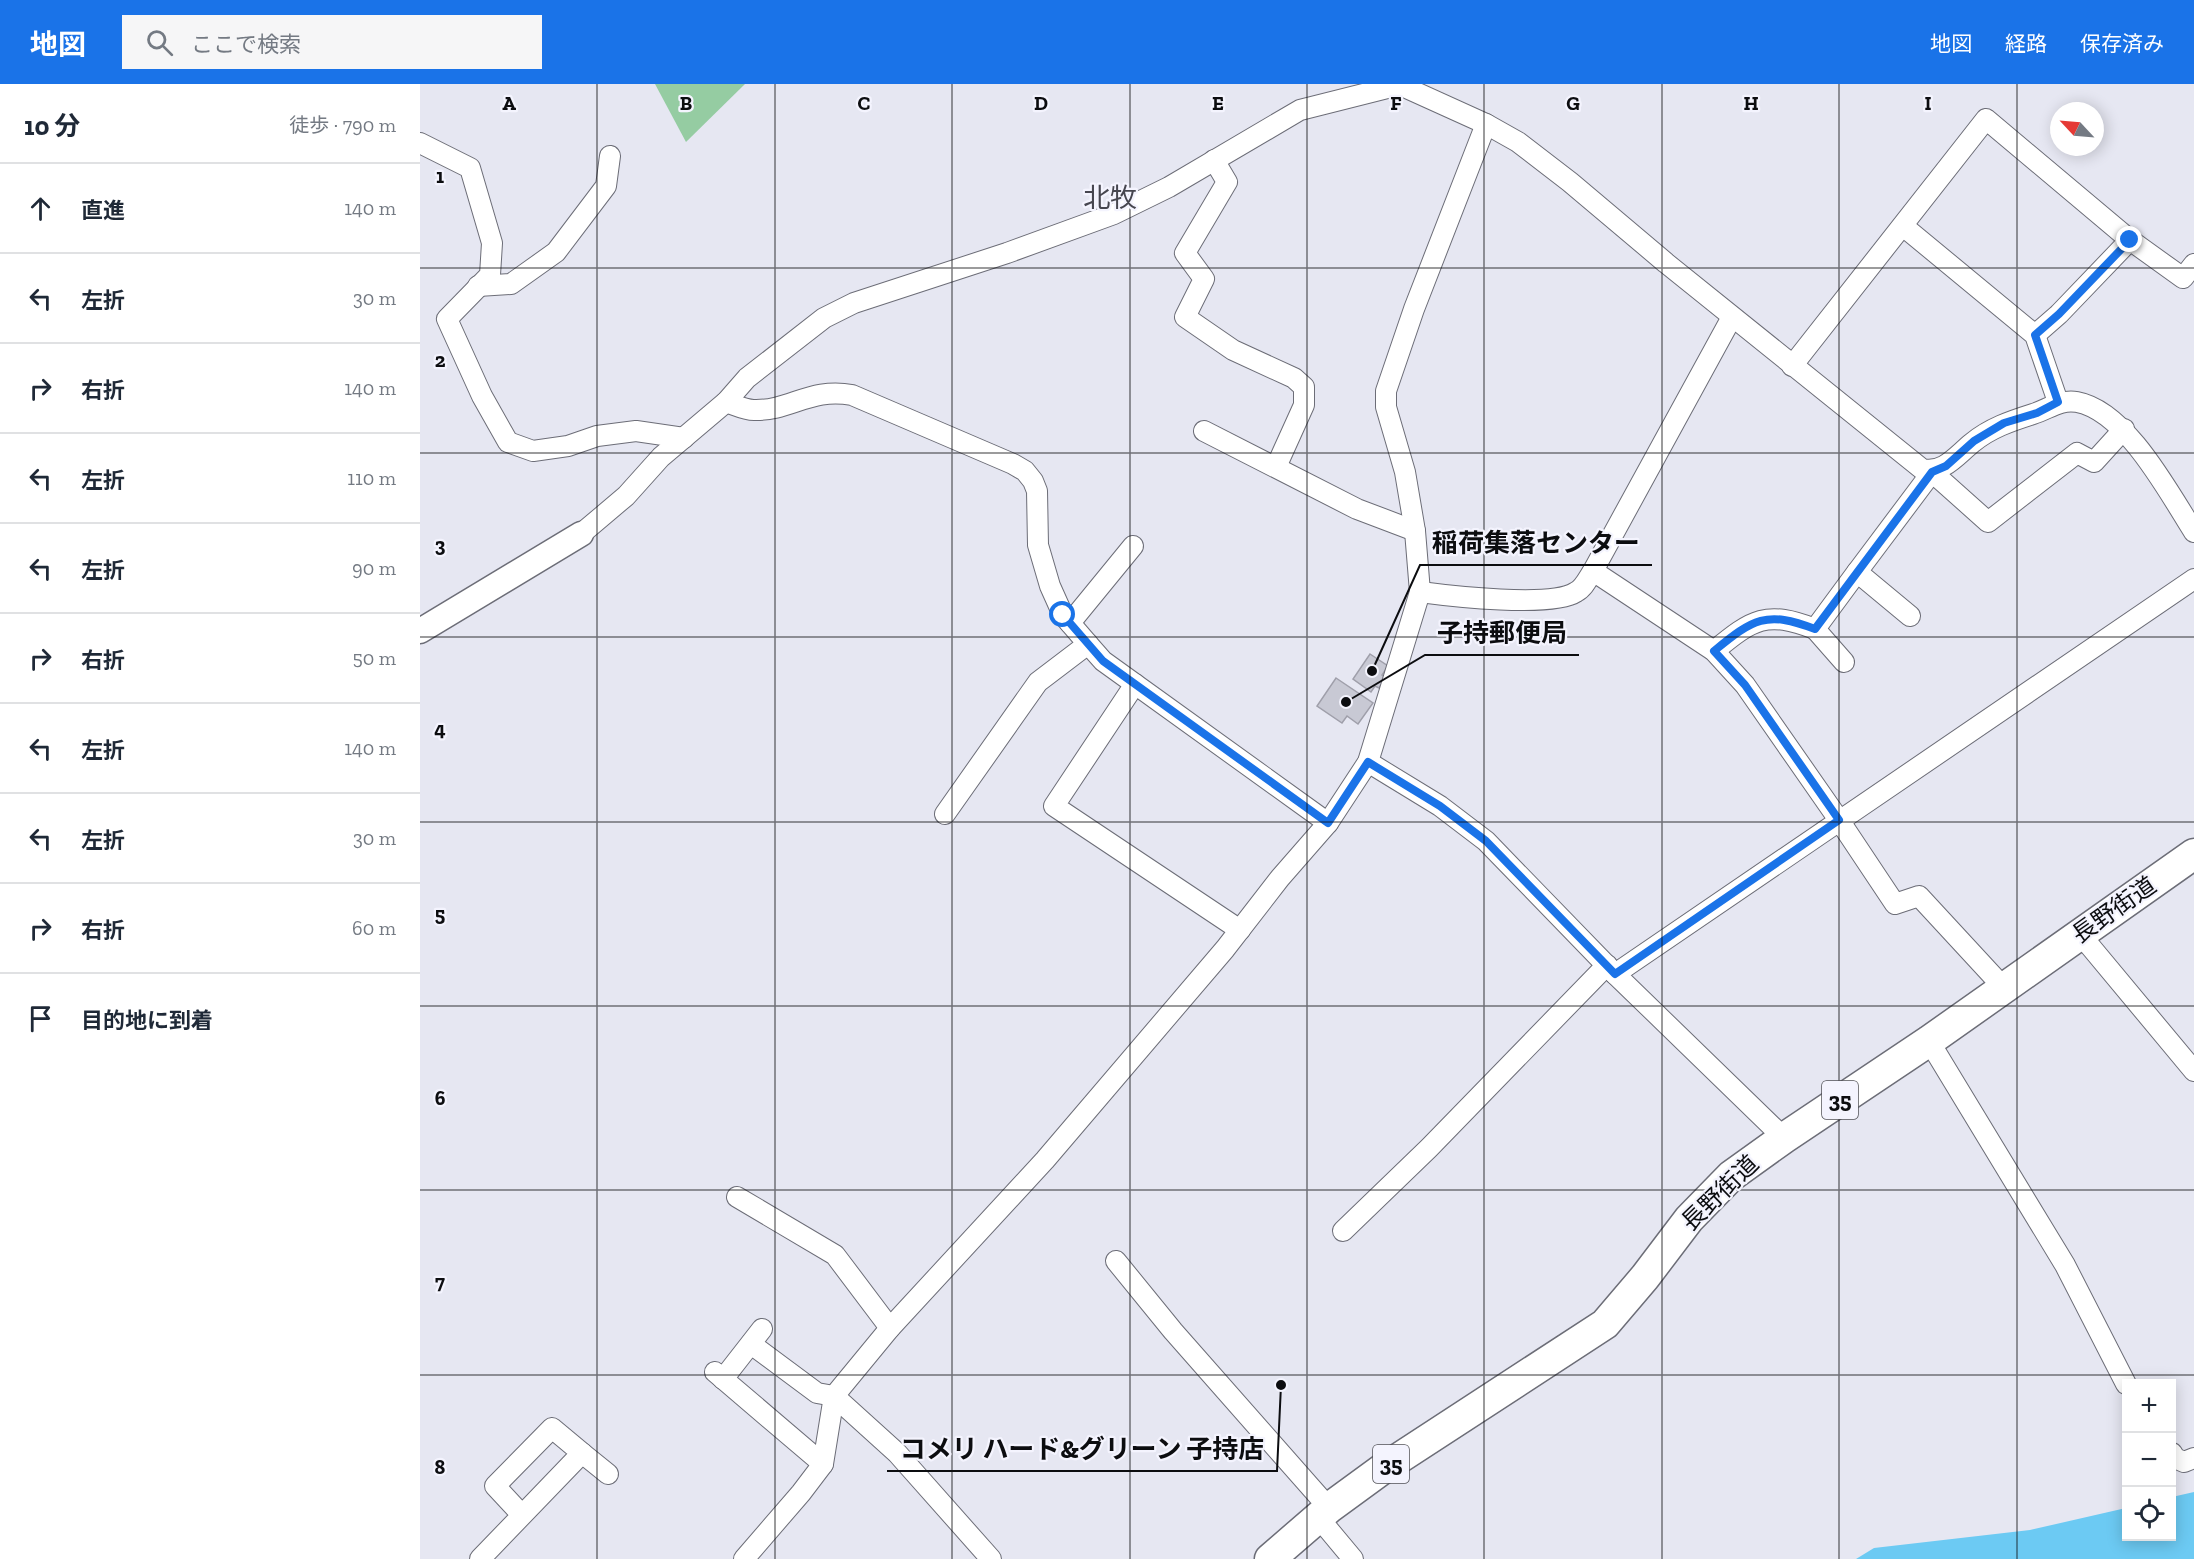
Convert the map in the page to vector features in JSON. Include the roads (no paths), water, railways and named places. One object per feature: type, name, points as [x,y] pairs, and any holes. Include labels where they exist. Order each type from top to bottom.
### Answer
[{"type":"main road","name":"長野街道","points":[[1270,1559],[1324,1513],[1381,1470],[1605,1324],[1645,1277],[1689,1219],[1731,1176],[1929,1041],[2194,854]]},
{"type":"street","points":[[422,625],[581,534],[626,496],[661,457],[726,402],[747,378],[824,318],[854,303],[1007,253],[1114,214],[1169,187],[1300,110],[1402,85],[1486,124],[1518,142],[1792,366],[1922,469],[1932,472],[1988,522],[2077,453],[2094,462],[2124,429]]},
{"type":"street","points":[[1792,366],[1986,118],[2130,240],[2183,278],[2194,264]]},
{"type":"street","points":[[744,1559],[823,1464],[834,1396],[890,1329],[1045,1160],[1240,930],[1328,823],[1368,762],[1420,592],[1415,531],[1405,472],[1386,407],[1386,391],[1414,309],[1486,124]]},
{"type":"street","points":[[420,143],[470,168],[492,243],[490,275],[447,319],[482,396],[508,442],[533,451],[568,446],[597,436],[636,431],[684,438]]},
{"type":"street","points":[[478,286],[511,284],[556,252],[606,186],[610,156]]},
{"type":"street","points":[[1215,160],[1227,182],[1185,253],[1204,279],[1185,317],[1233,350],[1294,378],[1304,387],[1304,405],[1276,467]]},
{"type":"street","points":[[1903,226],[2035,335],[2058,402]]},
{"type":"street","points":[[2035,335],[2059,314],[2130,240]]},
{"type":"street","points":[[1420,592],[1481,598],[1550,599],[1577,592],[1593,571],[1732,316]]},
{"type":"street","points":[[726,402],[752,410],[774,408],[817,394],[835,392],[852,395],[1025,471],[1037,491],[1038,545],[1050,586],[1063,615],[1103,661],[1328,823]]},
{"type":"street","points":[[1815,629],[1932,472],[1946,466],[1974,441],[2004,423],[2037,413],[2058,402],[2077,402],[2098,411],[2124,429],[2155,471],[2194,532]]},
{"type":"street","points":[[1204,432],[1357,509],[1415,531]]},
{"type":"street","points":[[1070,622],[1133,546]]},
{"type":"street","points":[[1593,571],[1714,651],[1745,685],[1894,904],[1920,896],[2004,988]]},
{"type":"street","points":[[1857,572],[1910,616]]},
{"type":"street","points":[[1343,1231],[1611,969],[1839,820],[2194,579]]},
{"type":"street","points":[[1714,651],[1752,623],[1771,618],[1796,621],[1815,629],[1844,662]]},
{"type":"street","points":[[945,814],[1038,682],[1088,644]]},
{"type":"street","points":[[1135,684],[1054,806],[1240,930]]},
{"type":"street","points":[[1368,762],[1440,806],[1486,841],[1611,969],[1784,1138]]},
{"type":"street","points":[[2080,934],[2194,1071]]},
{"type":"street","points":[[1929,1041],[1948,1087],[2030,1226],[2065,1265],[2085,1321],[2124,1379]]},
{"type":"street","points":[[737,1197],[835,1255],[890,1329]]},
{"type":"street","points":[[1116,1261],[1324,1513],[1353,1559]]},
{"type":"street","points":[[823,1464],[719,1376],[756,1336],[817,1393],[834,1396],[897,1453],[991,1559]]},
{"type":"street","points":[[522,1515],[495,1486],[552,1428],[608,1474]]},
{"type":"street","points":[[480,1559],[582,1453]]},
{"type":"street","points":[[2176,1458],[2184,1462],[2194,1458]]},
{"type":"water","points":[[2194,1492],[2194,1559],[1856,1559],[1874,1548],[2030,1530],[2122,1509],[2122,1541],[2176,1541],[2176,1496]]},
{"type":"place","name":"稲荷集落センター","points":[[1372,671]]},
{"type":"place","name":"子持郵便局","points":[[1346,702]]},
{"type":"place","name":"コメリ ハード&グリーン 子持店","points":[[1281,1385]]},
{"type":"district","name":"北牧","points":[[1110,198]]}]
